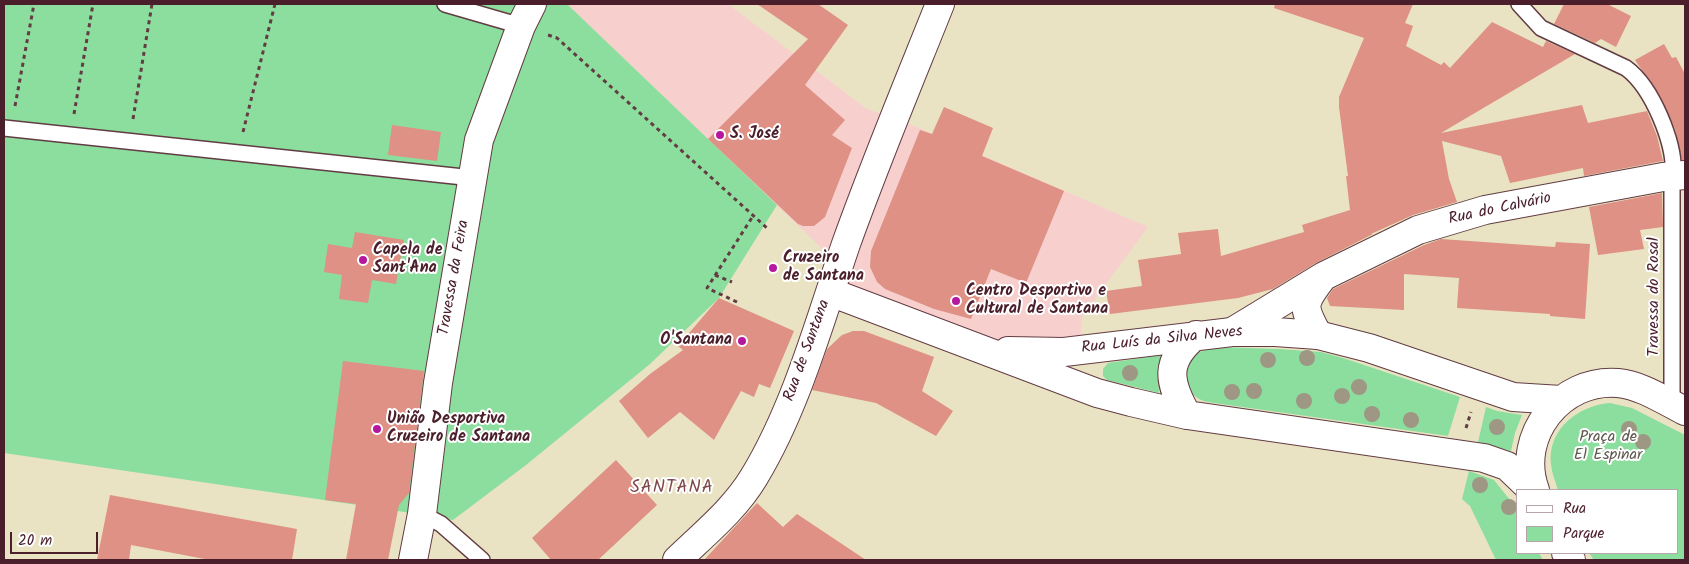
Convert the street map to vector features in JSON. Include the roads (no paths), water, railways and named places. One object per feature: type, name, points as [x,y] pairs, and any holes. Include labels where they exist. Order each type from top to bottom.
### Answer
[{"type":"main road","name":"Rua de Santana","points":[[677,560],[732,505],[757,472],[793,395],[878,160],[940,4]]},
{"type":"main road","name":"Travessa da Feira","points":[[413,560],[422,514],[438,383],[479,140],[526,15]]},
{"type":"main road","name":"Rua do Calvário","points":[[1232,332],[1324,276],[1418,230],[1484,210],[1677,180]]},
{"type":"main road","name":"Rua do Calvário","points":[[1318,335],[1305,307],[1308,297],[1324,276]]},
{"type":"main road","name":"Rua Luís da Silva Neves","points":[[830,292],[1097,393],[1187,415],[1484,458],[1507,466],[1533,489]]},
{"type":"main road","name":"Rua Luís da Silva Neves","points":[[963,342],[1016,352],[1064,352],[1232,332],[1318,335],[1369,348],[1512,397],[1561,400]]},
{"type":"main road","points":[[1187,415],[1175,393],[1172,375],[1174,362],[1180,351],[1196,335]]},
{"type":"main road","points":[[1534,489],[1530,474],[1530,461],[1534,437],[1545,417],[1561,400],[1580,388],[1615,383],[1626,384],[1679,408]]},
{"type":"lane","points":[[445,4],[526,15]]},
{"type":"lane","name":"Travessa do Rosal","points":[[1519,4],[1541,28],[1626,68],[1636,75],[1663,122],[1677,180],[1679,408]]},
{"type":"lane","points":[[8,128],[473,178]]},
{"type":"lane","points":[[422,514],[441,524],[482,560]]},
{"type":"place","name":"S. José","points":[[720,135]]},
{"type":"place","name":"Capela de Sant'Ana","points":[[363,260]]},
{"type":"place","name":"Cruzeiro de Santana","points":[[773,268]]},
{"type":"place","name":"Centro Desportivo e Cultural de Santana","points":[[956,301]]},
{"type":"place","name":"O'Santana","points":[[742,341]]},
{"type":"place","name":"União Desportiva Cruzeiro de Santana","points":[[377,429]]},
{"type":"district","name":"SANTANA","points":[[672,489]]},
{"type":"park label","name":"Praça de El Espinar","points":[[1608,447]]}]
